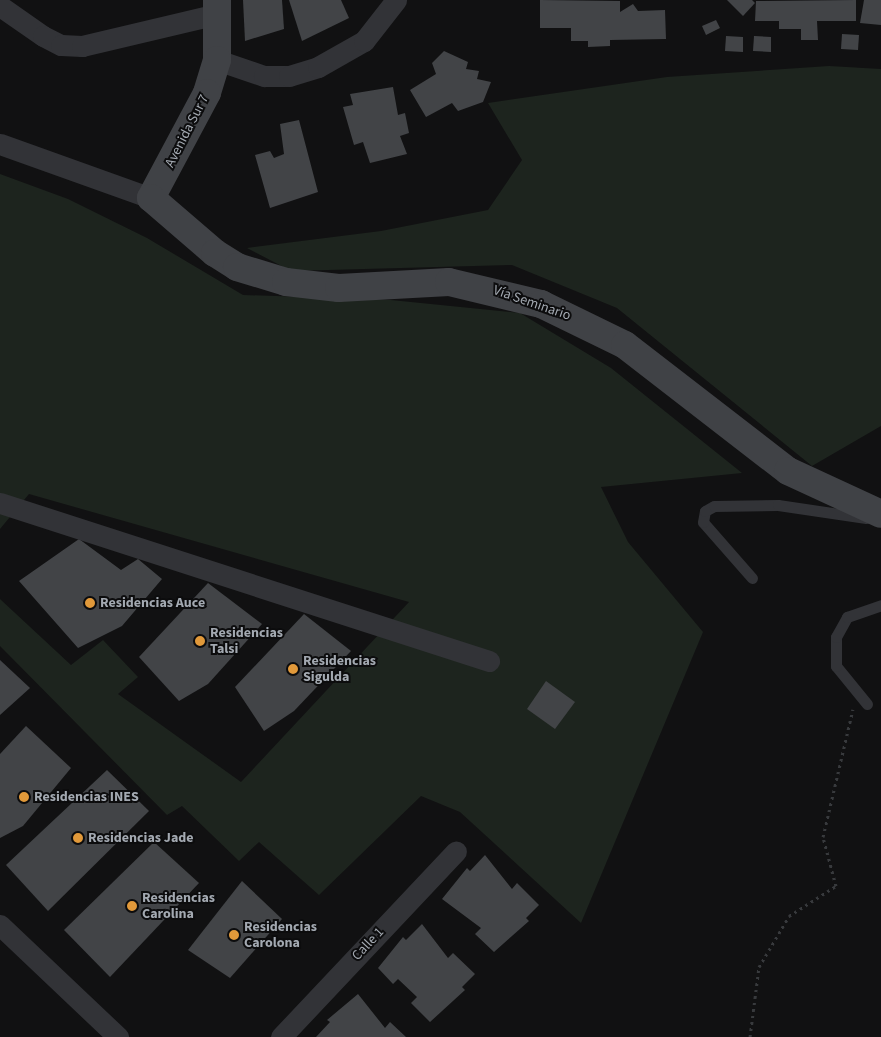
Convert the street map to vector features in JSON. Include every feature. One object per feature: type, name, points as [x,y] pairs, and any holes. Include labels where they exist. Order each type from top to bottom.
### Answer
[{"type":"main road","name":"Avenida Sur 7","points":[[151,198],[194,123],[217,60],[217,7]]},
{"type":"main road","name":"Vía Seminario","points":[[151,198],[215,253],[237,266],[286,282],[340,288],[456,283],[517,295],[590,324],[625,345],[788,471],[881,514]]},
{"type":"street","points":[[217,60],[264,76],[289,76],[318,68],[364,41],[396,0]]},
{"type":"street","points":[[3,4],[61,45],[82,46],[170,25],[217,7]]},
{"type":"street","points":[[0,144],[151,198]]},
{"type":"street","points":[[0,503],[489,660]]},
{"type":"street","name":"Calle 1","points":[[281,1037],[456,851]]},
{"type":"street","points":[[0,925],[118,1037]]},
{"type":"lane","points":[[752,578],[704,522],[705,511],[714,506],[778,506],[881,520]]},
{"type":"lane","points":[[867,704],[836,666],[836,637],[847,616],[881,605]]},
{"type":"path","points":[[750,1037],[759,968],[789,916],[836,886],[823,837],[857,691]]},
{"type":"shaded area","points":[[829,66],[881,69],[881,426],[812,466],[617,308],[512,265],[291,271],[247,248],[381,231],[488,210],[522,160],[488,103],[667,77]]},
{"type":"shaded area","points":[[0,174],[68,199],[147,238],[243,295],[391,300],[520,313],[611,368],[742,473],[601,487],[628,542],[703,632],[581,923],[460,812],[421,796],[319,895],[259,842],[239,861],[182,806],[167,815],[0,646],[0,599],[71,665],[103,640],[138,677],[118,694],[241,782],[409,602],[29,494],[0,529]]},
{"type":"building","points":[[243,0],[282,0],[284,29],[245,41]]},
{"type":"building","points":[[289,0],[341,0],[349,18],[302,41]]},
{"type":"building","points":[[540,0],[620,1],[620,12],[633,4],[638,11],[665,10],[666,39],[610,40],[610,46],[588,47],[588,41],[571,41],[571,28],[540,28]]},
{"type":"building","points":[[727,0],[752,0],[755,3],[743,16]]},
{"type":"building","points":[[856,0],[856,21],[817,21],[818,40],[801,40],[801,29],[779,29],[779,21],[755,21],[756,1]]},
{"type":"building","points":[[864,0],[881,0],[881,25],[860,23]]},
{"type":"building","points":[[716,20],[720,28],[706,35],[702,26]]},
{"type":"building","points":[[842,34],[859,35],[858,50],[841,49]]},
{"type":"building","points":[[726,36],[743,37],[743,52],[725,51]]},
{"type":"building","points":[[754,36],[771,37],[771,52],[753,51]]},
{"type":"building","points":[[444,51],[468,62],[466,69],[479,71],[477,79],[491,82],[483,102],[458,111],[452,103],[426,117],[410,90],[436,74],[432,63]]},
{"type":"building","points":[[393,87],[398,115],[405,113],[409,133],[400,136],[407,154],[370,163],[363,142],[354,145],[343,107],[353,105],[350,94]]},
{"type":"building","points":[[299,120],[318,192],[270,208],[255,155],[270,151],[274,158],[284,154],[280,124]]},
{"type":"building","name":"Residencias Auce","points":[[79,539],[121,570],[138,559],[162,579],[122,626],[78,648],[19,581]]},
{"type":"building","name":"Residencias Talsi","points":[[208,583],[262,624],[208,684],[179,701],[139,657]]},
{"type":"building","name":"Residencias Sigulda","points":[[304,614],[351,651],[294,711],[264,731],[235,687]]},
{"type":"building","points":[[0,660],[30,688],[0,715]]},
{"type":"building","points":[[546,681],[575,702],[555,729],[527,709]]},
{"type":"building","name":"Residencias INES","points":[[26,726],[71,768],[23,826],[0,838],[0,754]]},
{"type":"building","name":"Residencias Jade","points":[[107,770],[149,811],[48,911],[6,865]]},
{"type":"building","name":"Residencias Carolina","points":[[154,842],[199,883],[110,977],[64,930]]},
{"type":"building","points":[[485,855],[512,889],[517,883],[539,905],[526,918],[529,921],[494,952],[475,934],[481,928],[442,899],[467,868],[470,871]]},
{"type":"building","name":"Residencias Carolona","points":[[242,881],[282,919],[230,978],[188,950]]},
{"type":"building","points":[[422,924],[448,958],[453,953],[475,974],[462,987],[465,990],[430,1022],[411,1003],[417,997],[398,979],[393,984],[378,968],[403,937],[406,940]]},
{"type":"building","points":[[358,994],[385,1028],[390,1022],[406,1037],[316,1037],[330,1022],[327,1020]]},
{"type":"place","name":"Residencias Auce","points":[[90,603]]},
{"type":"place","name":"Residencias Talsi","points":[[200,641]]},
{"type":"place","name":"Residencias Sigulda","points":[[293,669]]},
{"type":"place","name":"Residencias INES","points":[[24,797]]},
{"type":"place","name":"Residencias Jade","points":[[78,838]]},
{"type":"place","name":"Residencias Carolina","points":[[132,906]]},
{"type":"place","name":"Residencias Carolona","points":[[234,935]]}]
